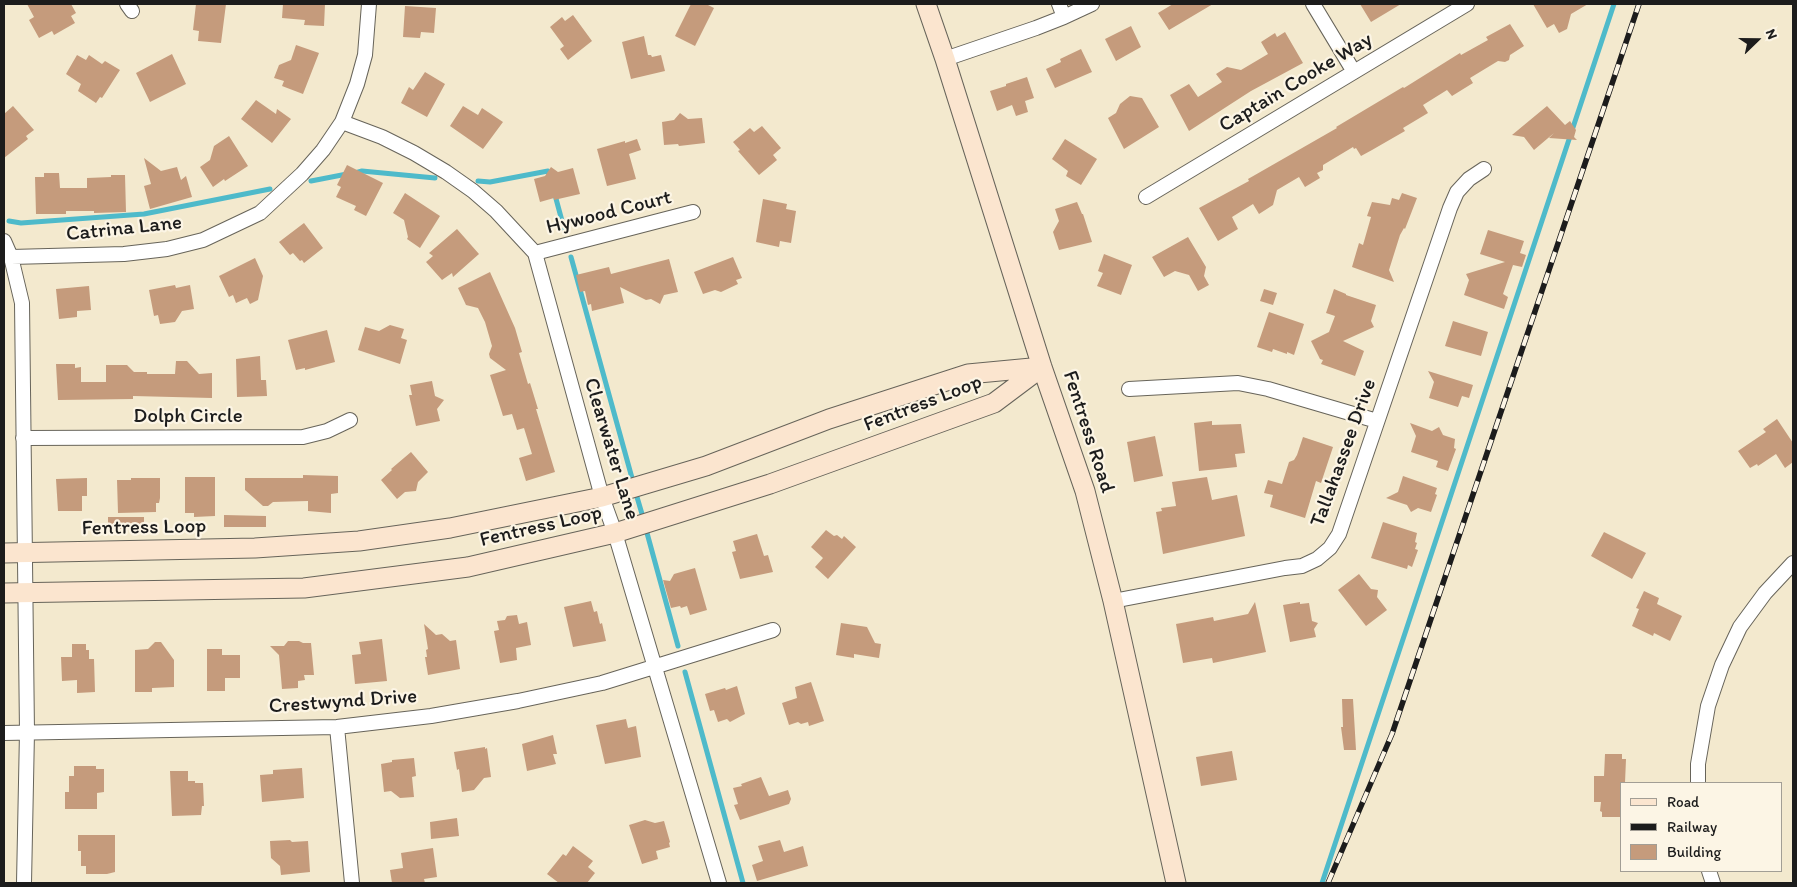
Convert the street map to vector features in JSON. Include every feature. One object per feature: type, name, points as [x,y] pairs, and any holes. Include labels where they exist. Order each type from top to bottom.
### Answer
[{"type":"street","name":"Catrina Lane","points":[[11,258],[124,254],[166,250],[203,240],[260,213],[302,174],[323,150],[342,122],[357,84],[365,55],[369,4]]},
{"type":"street","name":"Fentress Road","points":[[926,4],[1042,367],[1085,491],[1113,601],[1176,883]]},
{"type":"street","points":[[1059,4],[1064,17]]},
{"type":"street","points":[[945,59],[1064,17],[1092,4]]},
{"type":"street","points":[[1313,4],[1354,72]]},
{"type":"street","name":"Captain Cooke Way","points":[[1146,197],[1467,4]]},
{"type":"street","name":"Clearwater Lane","points":[[342,122],[382,137],[446,172],[473,191],[496,211],[535,253],[602,497],[656,667],[719,883]]},
{"type":"street","name":"Tallahassee Drive","points":[[1113,601],[1302,566],[1317,559],[1330,548],[1339,534],[1450,208],[1457,192],[1469,179],[1484,170]]},
{"type":"street","name":"Hywood Court","points":[[535,253],[693,212]]},
{"type":"street","points":[[4,241],[11,258],[22,303],[27,732],[24,883]]},
{"type":"street","name":"Fentress Loop","points":[[4,553],[255,548],[359,541],[450,528],[602,497],[706,466],[829,419],[968,374],[1042,367]]},
{"type":"street","name":"Fentress Loop","points":[[4,593],[304,588],[468,567],[615,533],[770,484],[994,404],[1042,367]]},
{"type":"street","points":[[1128,389],[1238,383],[1268,389],[1377,422]]},
{"type":"street","name":"Dolph Circle","points":[[23,438],[303,437],[327,431],[350,420]]},
{"type":"street","points":[[1698,782],[1698,764],[1708,706],[1722,665],[1740,627],[1765,592],[1793,564]]},
{"type":"street","name":"Crestwynd Drive","points":[[27,732],[337,727],[431,716],[518,701],[602,683],[773,630]]},
{"type":"street","points":[[337,727],[352,883]]},
{"type":"street","points":[[4,733],[27,732]]},
{"type":"building","points":[[27,4],[71,4],[76,13],[71,16],[75,23],[54,35],[52,31],[39,38],[29,20],[34,17]]},
{"type":"building","points":[[196,4],[226,4],[221,43],[198,41],[199,31],[193,30]]},
{"type":"building","points":[[283,4],[325,4],[324,26],[304,25],[305,20],[282,18]]},
{"type":"building","points":[[691,4],[706,4],[714,8],[695,46],[675,36]]},
{"type":"building","points":[[1173,4],[1213,4],[1169,30],[1158,13]]},
{"type":"building","points":[[1360,4],[1401,4],[1371,22]]},
{"type":"building","points":[[1533,4],[1588,4],[1571,14],[1567,29],[1559,33],[1554,24],[1547,28]]},
{"type":"building","points":[[405,6],[436,8],[434,33],[421,32],[420,38],[403,37]]},
{"type":"building","points":[[573,15],[592,41],[568,60],[560,49],[564,46],[550,27],[562,17],[565,21]]},
{"type":"building","points":[[1510,24],[1524,46],[1510,55],[1509,60],[1505,62],[1498,61],[1470,78],[1473,83],[1452,96],[1447,90],[1423,105],[1428,113],[1403,128],[1405,131],[1372,150],[1361,156],[1356,148],[1354,149],[1353,147],[1323,165],[1323,170],[1317,173],[1320,178],[1305,187],[1299,177],[1277,190],[1273,205],[1259,214],[1253,204],[1232,217],[1238,229],[1218,241],[1199,208],[1249,181],[1248,179],[1337,128],[1460,53],[1461,55],[1488,40],[1486,37]]},
{"type":"building","points":[[1131,26],[1141,47],[1116,61],[1105,39]]},
{"type":"building","points":[[1285,32],[1303,63],[1251,91],[1189,131],[1170,95],[1189,84],[1198,97],[1222,82],[1216,74],[1227,67],[1241,70],[1268,54],[1261,42],[1275,33],[1277,37]]},
{"type":"building","points":[[644,36],[648,55],[652,57],[661,55],[665,71],[631,79],[622,42]]},
{"type":"building","points":[[296,45],[319,53],[303,94],[282,86],[284,81],[274,78],[279,65],[291,60]]},
{"type":"building","points":[[1081,49],[1092,72],[1055,88],[1046,69],[1061,62],[1060,59]]},
{"type":"building","points":[[172,54],[186,84],[150,102],[136,73]]},
{"type":"building","points":[[77,55],[86,60],[89,55],[102,64],[105,61],[120,70],[102,98],[100,97],[96,103],[78,91],[81,84],[66,74]]},
{"type":"building","points":[[425,72],[445,84],[427,117],[401,103],[409,87],[413,90]]},
{"type":"building","points":[[1027,77],[1034,98],[1025,101],[1028,112],[1016,116],[1012,105],[997,111],[990,91]]},
{"type":"building","points":[[1130,96],[1142,98],[1159,127],[1124,149],[1108,118],[1116,113],[1120,104]]},
{"type":"building","points":[[256,100],[276,114],[277,109],[291,119],[272,143],[241,119]]},
{"type":"building","points":[[13,106],[34,130],[26,136],[28,139],[4,158],[4,114]]},
{"type":"building","points":[[463,106],[478,115],[482,108],[503,122],[483,149],[450,126]]},
{"type":"building","points":[[1547,106],[1565,125],[1570,121],[1576,130],[1574,137],[1577,140],[1549,138],[1554,133],[1534,150],[1524,137],[1512,135]]},
{"type":"building","points":[[680,113],[688,119],[702,118],[705,143],[679,146],[678,144],[664,145],[662,122],[674,120]]},
{"type":"building","points":[[762,126],[781,148],[773,155],[777,160],[759,175],[738,151],[740,150],[733,142],[750,128],[754,132]]},
{"type":"building","points":[[229,136],[248,166],[213,187],[200,167],[210,160],[214,146]]},
{"type":"building","points":[[637,139],[641,150],[629,154],[636,179],[607,186],[597,149]]},
{"type":"building","points":[[1065,139],[1097,159],[1081,185],[1066,176],[1068,171],[1052,159]]},
{"type":"building","points":[[144,158],[161,171],[177,167],[181,180],[186,176],[192,197],[150,209],[144,186],[151,184]]},
{"type":"building","points":[[347,165],[383,183],[366,216],[354,210],[356,206],[336,197],[341,187],[337,185]]},
{"type":"building","points":[[551,167],[558,172],[573,168],[580,194],[540,202],[534,179],[545,176]]},
{"type":"building","points":[[44,173],[59,173],[60,188],[87,188],[87,178],[125,175],[126,212],[94,213],[94,211],[66,211],[66,214],[36,214],[35,177],[44,177]]},
{"type":"building","points":[[405,193],[440,216],[420,248],[407,239],[404,220],[393,213]]},
{"type":"building","points":[[1402,193],[1417,198],[1405,229],[1400,235],[1389,270],[1394,282],[1352,267],[1359,243],[1363,245],[1371,217],[1367,216],[1372,202],[1390,205],[1392,198],[1399,200]]},
{"type":"building","points":[[763,199],[787,204],[786,209],[796,211],[791,243],[780,241],[779,247],[756,242]]},
{"type":"building","points":[[1077,202],[1092,242],[1059,250],[1053,232],[1059,221],[1055,209]]},
{"type":"building","points":[[304,223],[323,248],[304,263],[293,253],[290,255],[279,242]]},
{"type":"building","points":[[457,229],[479,254],[453,277],[452,273],[442,280],[426,262],[433,256],[429,253]]},
{"type":"building","points":[[1488,230],[1524,241],[1520,253],[1526,255],[1522,267],[1513,265],[1503,294],[1508,297],[1504,309],[1464,295],[1469,280],[1466,274],[1505,262],[1480,254]]},
{"type":"building","points":[[1188,237],[1206,267],[1204,276],[1209,285],[1198,291],[1189,275],[1175,271],[1164,277],[1152,257]]},
{"type":"building","points":[[1104,254],[1132,265],[1121,295],[1097,286],[1103,273],[1098,271]]},
{"type":"building","points":[[733,257],[742,278],[736,280],[738,284],[721,292],[715,290],[703,294],[694,272]]},
{"type":"building","points":[[255,258],[263,276],[258,300],[250,304],[247,298],[236,303],[233,295],[229,297],[219,276]]},
{"type":"building","points":[[669,259],[678,292],[664,295],[660,304],[651,299],[646,300],[620,287],[624,303],[592,311],[591,304],[588,305],[585,291],[580,292],[576,275],[609,267],[611,274]]},
{"type":"building","points":[[490,272],[515,328],[522,352],[519,353],[538,409],[536,409],[555,472],[526,481],[519,458],[532,454],[524,428],[517,430],[512,414],[503,416],[490,375],[506,370],[490,358],[489,354],[492,346],[485,322],[478,308],[466,305],[458,288]]},
{"type":"building","points":[[175,285],[176,288],[190,285],[194,309],[182,311],[175,322],[160,324],[158,315],[154,316],[149,290]]},
{"type":"building","points":[[89,286],[91,310],[77,311],[77,317],[59,319],[56,289]]},
{"type":"building","points":[[1264,289],[1277,293],[1273,305],[1260,301]]},
{"type":"building","points":[[1334,289],[1376,305],[1371,321],[1374,327],[1343,341],[1364,351],[1355,376],[1321,364],[1323,360],[1320,359],[1311,341],[1329,332],[1335,316],[1326,313]]},
{"type":"building","points":[[1269,312],[1304,324],[1294,355],[1273,349],[1272,352],[1257,347]]},
{"type":"building","points":[[1453,321],[1488,332],[1481,356],[1445,346]]},
{"type":"building","points":[[390,325],[404,329],[401,338],[407,340],[400,364],[358,350],[365,327],[379,331]]},
{"type":"building","points":[[327,330],[335,362],[305,370],[305,368],[296,370],[288,340]]},
{"type":"building","points":[[260,356],[261,380],[266,380],[267,396],[237,397],[236,359]]},
{"type":"building","points":[[176,361],[187,361],[199,374],[212,373],[212,398],[133,396],[133,399],[58,400],[56,364],[75,364],[75,368],[81,367],[81,382],[106,382],[106,365],[127,365],[134,372],[147,372],[147,374],[175,374]]},
{"type":"building","points":[[1428,371],[1473,385],[1469,398],[1462,396],[1458,407],[1429,398],[1434,382]]},
{"type":"building","points":[[432,381],[435,396],[444,400],[437,409],[440,421],[416,426],[409,395],[412,395],[410,385]]},
{"type":"building","points":[[1777,419],[1793,443],[1793,462],[1785,468],[1776,454],[1758,466],[1757,464],[1750,468],[1738,451],[1766,432],[1763,429]]},
{"type":"building","points":[[1212,421],[1212,425],[1241,424],[1245,453],[1235,454],[1237,467],[1199,471],[1194,423]]},
{"type":"building","points":[[1410,423],[1432,431],[1439,427],[1443,435],[1455,439],[1454,448],[1456,449],[1448,471],[1436,467],[1438,461],[1411,452],[1416,436]]},
{"type":"building","points":[[1155,436],[1163,476],[1134,482],[1127,442]]},
{"type":"building","points":[[1303,437],[1333,447],[1321,483],[1316,481],[1305,518],[1270,507],[1273,495],[1264,493],[1268,480],[1282,484],[1289,462],[1294,460],[1297,455]]},
{"type":"building","points":[[411,452],[428,472],[418,482],[416,491],[405,492],[397,499],[381,480]]},
{"type":"building","points":[[303,475],[338,476],[338,493],[331,494],[331,513],[308,511],[308,501],[273,502],[268,506],[263,506],[245,490],[245,478],[303,478]]},
{"type":"building","points":[[1403,476],[1437,488],[1435,494],[1437,495],[1431,512],[1418,508],[1411,512],[1407,505],[1386,498],[1398,492]]},
{"type":"building","points":[[185,477],[215,477],[215,516],[194,517],[194,513],[185,513]]},
{"type":"building","points":[[1207,477],[1212,500],[1237,495],[1245,536],[1163,554],[1156,512],[1162,511],[1161,508],[1176,506],[1172,482]]},
{"type":"building","points":[[87,478],[87,496],[82,496],[82,511],[58,511],[56,479]]},
{"type":"building","points":[[131,478],[160,478],[160,498],[159,503],[156,503],[156,512],[118,513],[117,480],[131,480]]},
{"type":"building","points":[[224,515],[266,516],[266,527],[224,527]]},
{"type":"building","points":[[108,517],[144,517],[144,529],[108,529]]},
{"type":"building","points":[[1383,522],[1417,533],[1415,549],[1418,550],[1412,567],[1408,565],[1407,569],[1371,558]]},
{"type":"building","points":[[826,530],[842,539],[844,536],[856,547],[828,579],[815,567],[823,558],[811,547]]},
{"type":"building","points":[[1604,532],[1646,553],[1632,579],[1591,556]]},
{"type":"building","points":[[757,534],[764,556],[768,555],[773,572],[740,579],[732,552],[736,551],[733,541]]},
{"type":"building","points":[[695,568],[707,610],[690,615],[687,606],[671,608],[663,580],[670,581],[674,574]]},
{"type":"building","points":[[1359,574],[1371,589],[1378,590],[1377,597],[1387,610],[1366,626],[1338,590]]},
{"type":"building","points":[[1644,591],[1659,598],[1657,604],[1682,616],[1670,641],[1654,633],[1653,636],[1632,626],[1639,609],[1636,608]]},
{"type":"building","points":[[591,601],[594,612],[597,611],[600,624],[602,623],[606,641],[573,647],[564,607]]},
{"type":"building","points":[[1255,602],[1266,652],[1213,663],[1212,658],[1183,663],[1176,624],[1213,617],[1214,621],[1248,614]]},
{"type":"building","points":[[1300,602],[1300,604],[1309,603],[1312,621],[1318,623],[1314,629],[1316,637],[1290,642],[1283,605]]},
{"type":"building","points":[[517,615],[519,624],[527,622],[531,645],[516,648],[517,660],[500,663],[494,631],[499,630],[497,621],[505,620],[507,616]]},
{"type":"building","points":[[841,623],[867,627],[875,643],[881,644],[879,658],[854,654],[854,658],[836,655]]},
{"type":"building","points":[[424,624],[436,635],[442,634],[450,641],[456,640],[460,669],[428,675],[425,657],[427,657],[426,650],[428,649]]},
{"type":"building","points":[[382,639],[387,681],[355,684],[352,655],[361,654],[359,642]]},
{"type":"building","points":[[288,641],[311,643],[314,675],[304,675],[305,680],[298,681],[298,688],[282,689],[279,655],[270,646],[284,646]]},
{"type":"building","points":[[155,642],[161,642],[174,660],[174,687],[152,688],[152,692],[135,692],[135,650],[148,649]]},
{"type":"building","points":[[72,644],[86,644],[86,650],[89,650],[89,659],[94,659],[95,692],[77,693],[77,680],[62,681],[61,657],[72,657]]},
{"type":"building","points":[[207,649],[222,649],[222,655],[240,655],[240,678],[225,678],[225,691],[207,691]]},
{"type":"building","points":[[811,682],[824,721],[809,726],[808,722],[801,724],[798,722],[789,725],[782,703],[797,698],[795,687]]},
{"type":"building","points":[[737,686],[745,714],[730,722],[727,719],[718,722],[714,710],[710,711],[705,694]]},
{"type":"building","points":[[1342,699],[1353,699],[1356,750],[1344,750],[1341,727],[1343,727]]},
{"type":"building","points":[[626,719],[628,728],[636,726],[641,757],[605,764],[596,725]]},
{"type":"building","points":[[553,735],[557,754],[553,754],[556,764],[527,771],[522,744]]},
{"type":"building","points":[[485,747],[485,749],[487,748],[491,777],[484,778],[474,790],[462,792],[459,769],[457,770],[454,752]]},
{"type":"building","points":[[1232,751],[1237,780],[1201,786],[1196,757]]},
{"type":"building","points":[[1605,754],[1622,754],[1622,759],[1626,759],[1625,782],[1620,782],[1620,817],[1602,817],[1602,812],[1600,811],[1601,802],[1594,802],[1594,776],[1604,776]]},
{"type":"building","points":[[414,758],[416,776],[412,777],[414,797],[400,798],[391,791],[384,792],[381,764],[392,762],[392,760]]},
{"type":"building","points":[[74,766],[96,766],[96,769],[104,769],[104,792],[97,793],[97,809],[65,809],[65,792],[69,792],[69,776],[74,776]]},
{"type":"building","points":[[302,768],[304,798],[262,802],[260,775],[273,774],[273,770]]},
{"type":"building","points":[[170,771],[188,771],[188,781],[203,783],[204,806],[202,806],[201,815],[172,816]]},
{"type":"building","points":[[761,777],[769,796],[788,790],[791,799],[789,804],[740,820],[734,805],[738,804],[733,788]]},
{"type":"building","points":[[457,818],[459,836],[431,839],[430,822]]},
{"type":"building","points":[[645,820],[655,823],[664,821],[670,847],[656,851],[658,859],[642,864],[629,825]]},
{"type":"building","points":[[78,835],[115,835],[115,872],[86,874],[86,866],[81,866],[81,851],[78,851]]},
{"type":"building","points":[[290,840],[292,842],[308,841],[310,872],[281,875],[280,866],[271,858],[270,841]]},
{"type":"building","points":[[780,840],[784,852],[803,846],[808,866],[757,881],[752,865],[763,861],[758,846]]},
{"type":"building","points":[[573,846],[593,861],[588,867],[595,873],[587,883],[559,883],[547,874],[563,854],[566,856]]},
{"type":"building","points":[[433,848],[437,877],[424,879],[425,883],[392,883],[390,870],[403,868],[401,853]]},
{"type":"waterway","points":[[1322,883],[1614,4]]},
{"type":"waterway","points":[[355,173],[362,171],[435,178]]},
{"type":"waterway","points":[[478,181],[490,182],[548,171],[550,177]]},
{"type":"waterway","points":[[311,181],[347,174]]},
{"type":"waterway","points":[[9,221],[21,223],[144,214],[270,189]]},
{"type":"waterway","points":[[555,195],[565,232]]},
{"type":"waterway","points":[[571,257],[632,478]]},
{"type":"waterway","points":[[637,497],[642,514]]},
{"type":"waterway","points":[[647,533],[678,646]]},
{"type":"waterway","points":[[685,672],[743,883]]},
{"type":"railway","points":[[1328,883],[1392,734],[1639,4]]}]
